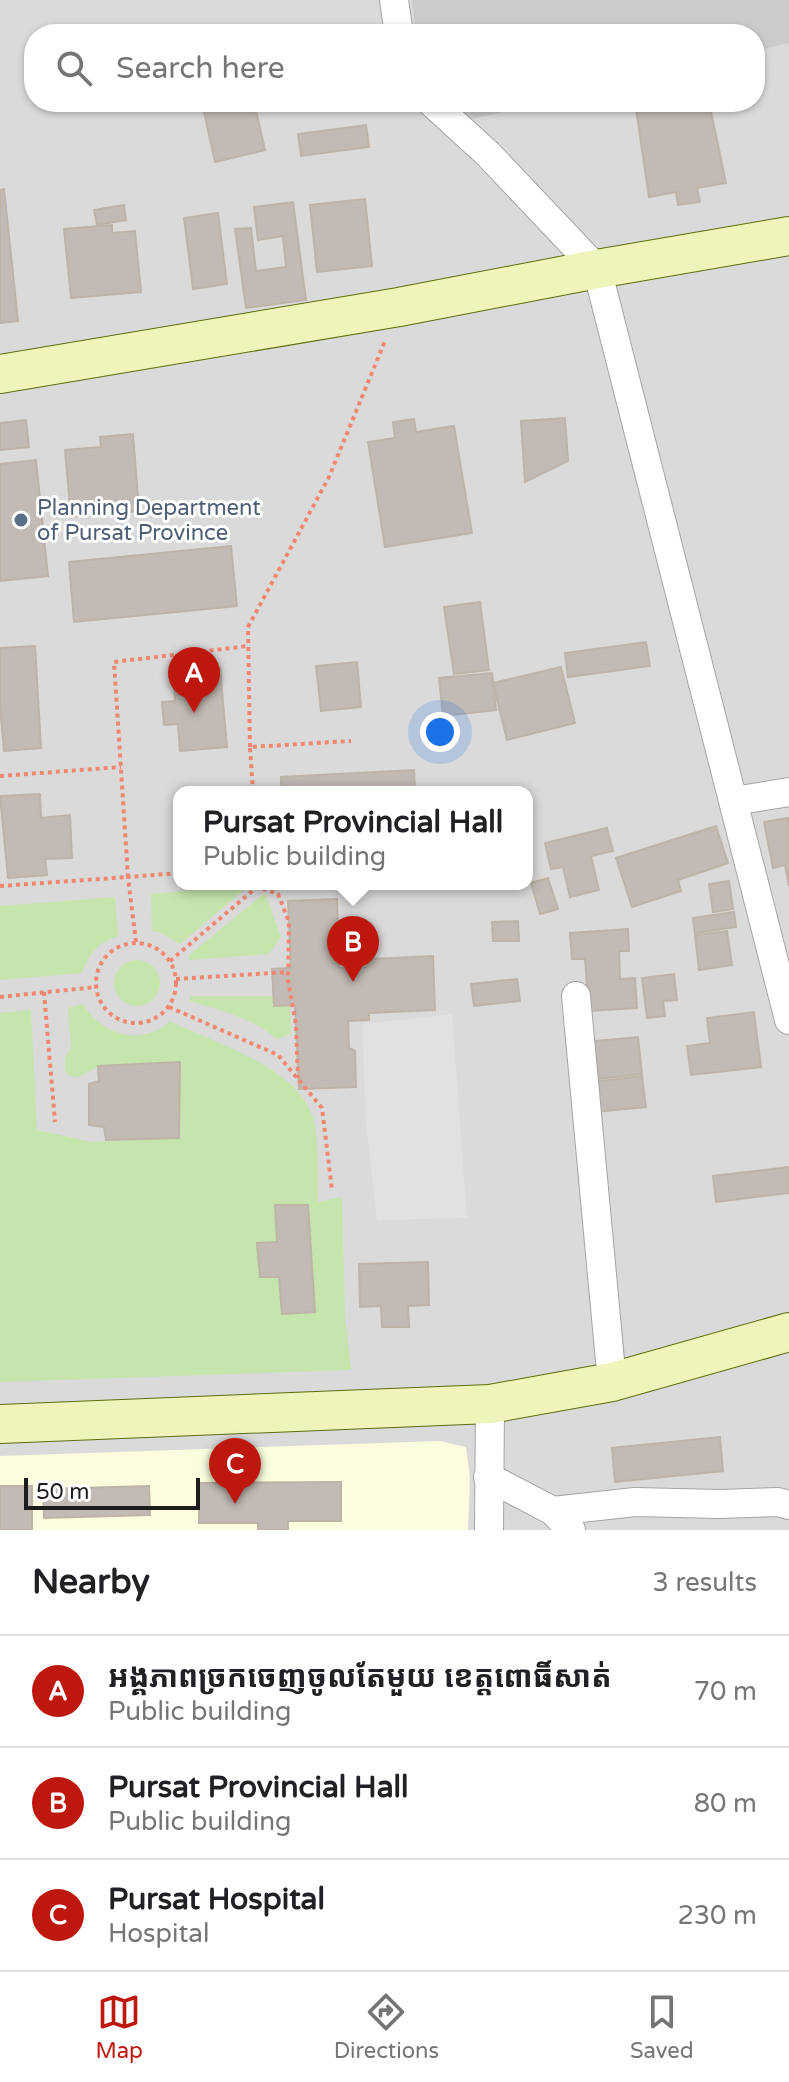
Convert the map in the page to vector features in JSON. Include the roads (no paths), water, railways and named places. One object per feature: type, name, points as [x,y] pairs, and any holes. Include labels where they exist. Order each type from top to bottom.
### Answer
[{"type":"street","points":[[394,0],[398,24]]},
{"type":"street","points":[[442,112],[488,154],[597,269],[789,1020]]},
{"type":"street","points":[[0,374],[399,307],[789,236]]},
{"type":"street","points":[[734,801],[789,792]]},
{"type":"street","points":[[576,996],[612,1382]]},
{"type":"street","points":[[0,1424],[490,1404],[612,1382],[789,1332]]},
{"type":"street","points":[[489,1530],[490,1404]]},
{"type":"street","points":[[488,1477],[562,1520],[635,1502],[778,1502],[789,1505]]},
{"type":"place","name":"Planning Department of Pursat Province","points":[[21,520]]},
{"type":"place","name":"អង្គភាពច្រកចេញចូលតែមួយ ខេត្តពោធិ៍សាត់","points":[[194,713]]},
{"type":"place","name":"Pursat Provincial Hall","points":[[353,982]]},
{"type":"place","name":"Pursat Hospital","points":[[235,1504]]}]
